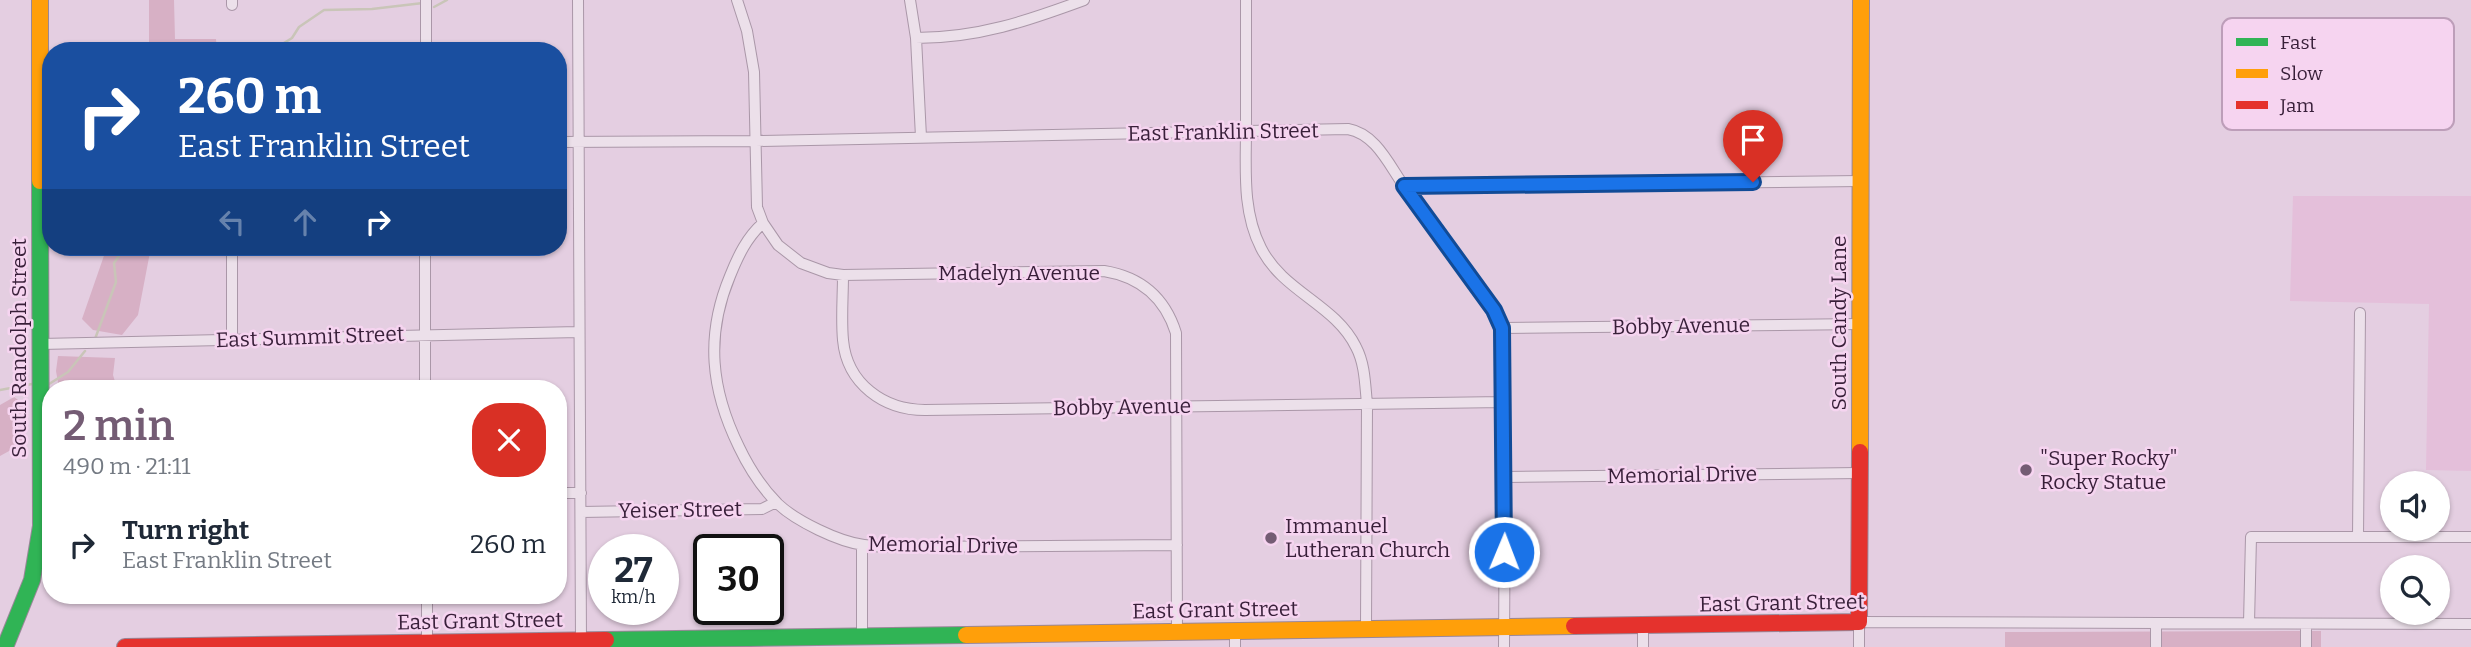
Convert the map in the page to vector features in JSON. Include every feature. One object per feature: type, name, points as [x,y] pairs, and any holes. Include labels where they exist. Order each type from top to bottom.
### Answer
[{"type":"main road","name":"South Randolph Street","points":[[40,0],[42,60]]},
{"type":"main road","name":"South Candy Lane","points":[[1859,622],[1861,0]]},
{"type":"main road","name":"South Randolph Street","points":[[42,380],[43,256]]},
{"type":"main road","name":"South Randolph Street","points":[[5,647],[32,580],[42,529]]},
{"type":"main road","name":"East Grant Street","points":[[125,647],[862,638],[1076,640],[1177,632],[1235,639],[1366,629],[1859,622]]},
{"type":"street","points":[[426,0],[426,42]]},
{"type":"street","points":[[578,0],[581,641]]},
{"type":"street","points":[[737,0],[753,61],[756,141]]},
{"type":"street","points":[[910,0],[916,38],[921,137]]},
{"type":"street","points":[[916,38],[956,37],[1002,29],[1084,0]]},
{"type":"street","points":[[1246,0],[1247,206],[1260,247],[1272,266],[1289,284],[1326,312],[1349,335],[1360,357],[1367,404],[1366,629]]},
{"type":"street","name":"East Franklin Street","points":[[567,142],[756,141],[1348,129],[1360,132],[1374,143],[1404,186]]},
{"type":"street","name":"Madelyn Avenue","points":[[756,141],[757,207],[763,223],[778,245],[795,259],[814,269],[843,275],[1104,271],[1129,277],[1160,300],[1177,333],[1177,632]]},
{"type":"street","points":[[1404,186],[1860,181]]},
{"type":"street","points":[[1404,186],[1494,310],[1502,328],[1504,647]]},
{"type":"street","name":"Memorial Drive","points":[[763,223],[749,237],[727,284],[716,324],[714,361],[718,395],[727,422],[754,474],[776,502],[816,527],[862,545],[1177,545]]},
{"type":"street","points":[[232,256],[232,340]]},
{"type":"street","points":[[425,256],[425,380]]},
{"type":"street","name":"Bobby Avenue","points":[[843,275],[843,340],[850,366],[865,388],[899,408],[925,410],[1504,402]]},
{"type":"street","points":[[2358,537],[2360,313]]},
{"type":"street","name":"Bobby Avenue","points":[[1502,328],[1860,324]]},
{"type":"street","name":"East Summit Street","points":[[41,344],[579,332]]},
{"type":"street","name":"Memorial Drive","points":[[1505,477],[1859,473]]},
{"type":"street","points":[[567,494],[581,493]]},
{"type":"street","name":"Yeiser Street","points":[[581,512],[762,509],[776,502]]},
{"type":"street","points":[[2249,623],[2251,537],[2471,537]]},
{"type":"street","points":[[862,545],[862,638]]},
{"type":"street","points":[[426,604],[427,643]]},
{"type":"street","name":"East Grant Street","points":[[1859,622],[2471,624]]},
{"type":"street","name":"South Candy Lane","points":[[1859,622],[1859,647]]},
{"type":"street","points":[[2155,623],[2156,647]]},
{"type":"street","points":[[2306,624],[2306,647]]},
{"type":"street","points":[[1643,626],[1643,647]]},
{"type":"shaded area","points":[[149,0],[174,0],[175,39],[216,39],[216,42],[149,42]]},
{"type":"shaded area","points":[[2293,196],[2471,196],[2471,471],[2426,470],[2429,304],[2290,301]]},
{"type":"shaded area","points":[[104,256],[149,256],[138,315],[122,335],[93,330],[82,319]]},
{"type":"shaded area","points":[[58,356],[115,358],[115,380],[58,380]]},
{"type":"shaded area","points":[[14,397],[24,404],[19,419],[24,438],[20,445],[0,456],[0,405]]},
{"type":"shaded area","points":[[2321,631],[2321,647],[2005,647],[2005,632]]},
{"type":"waterway","points":[[434,7],[447,0]]},
{"type":"waterway","points":[[286,42],[292,38],[299,27],[324,10],[372,9],[423,3]]},
{"type":"waterway","points":[[95,339],[116,282],[114,263],[119,256]]},
{"type":"waterway","points":[[55,380],[68,372],[85,351]]},
{"type":"waterway","points":[[0,390],[32,384]]},
{"type":"traffic: fast","points":[[5,647],[32,580],[41,526],[40,181]]},
{"type":"traffic: fast","points":[[606,640],[966,635]]},
{"type":"traffic: slow","points":[[40,0],[40,181]]},
{"type":"traffic: slow","points":[[1860,452],[1861,0]]},
{"type":"traffic: slow","points":[[966,635],[1574,626]]},
{"type":"traffic: jam","points":[[1574,626],[1859,622],[1860,452]]},
{"type":"traffic: jam","points":[[125,647],[606,640]]},
{"type":"place","name":"\"Super Rocky\" Rocky Statue","points":[[2026,470]]},
{"type":"place","name":"Immanuel Lutheran Church","points":[[1271,538]]},
{"type":"route","points":[[1504,552],[1502,328],[1494,310],[1404,186],[1753,182]]}]
